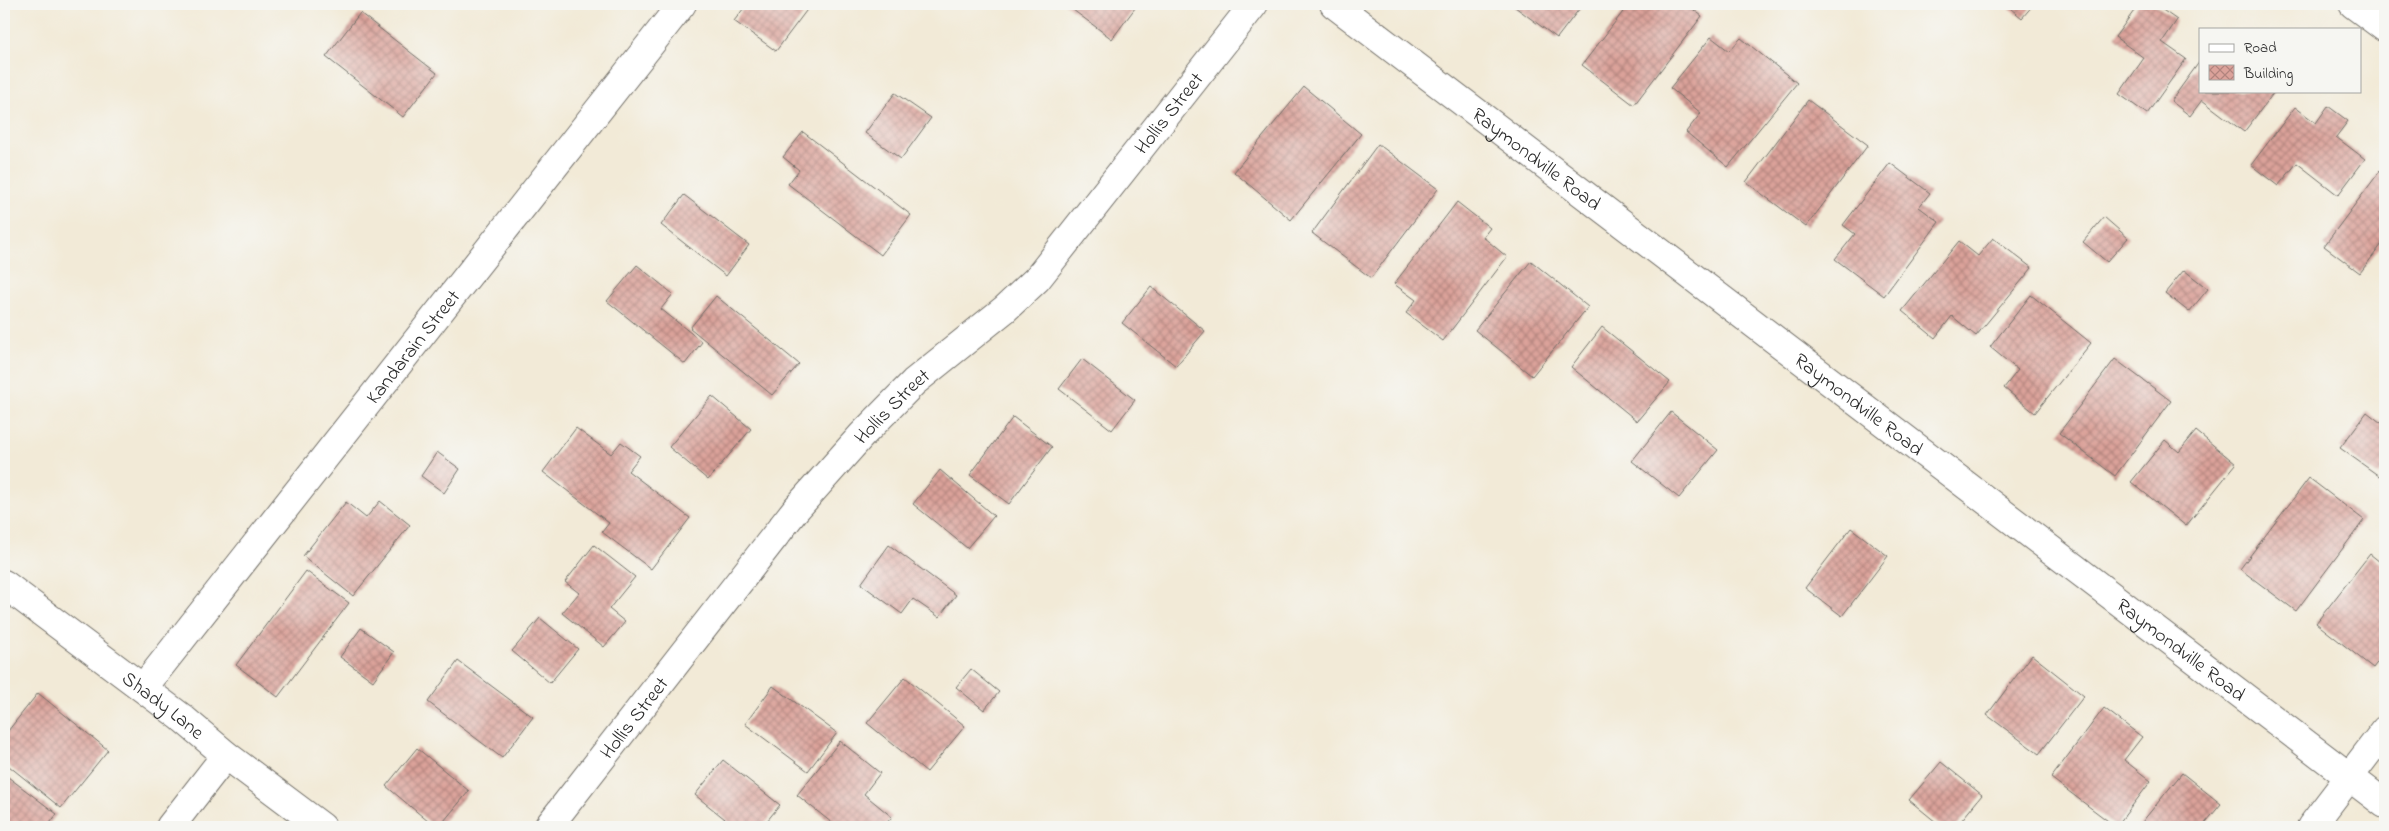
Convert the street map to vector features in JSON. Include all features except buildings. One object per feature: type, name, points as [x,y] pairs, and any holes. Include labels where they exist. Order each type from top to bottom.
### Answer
[{"type":"street","name":"Kandarain Street","points":[[143,688],[682,4]]},
{"type":"street","name":"Hollis Street","points":[[548,827],[796,509],[862,435],[914,382],[1005,310],[1037,279],[1254,4]]},
{"type":"street","name":"Raymondville Road","points":[[1334,4],[2385,804]]},
{"type":"street","points":[[2353,4],[2385,28]]},
{"type":"street","name":"Shady Lane","points":[[4,584],[143,688],[226,755],[322,827]]},
{"type":"street","points":[[2311,827],[2385,730]]},
{"type":"street","points":[[170,827],[226,755]]}]
